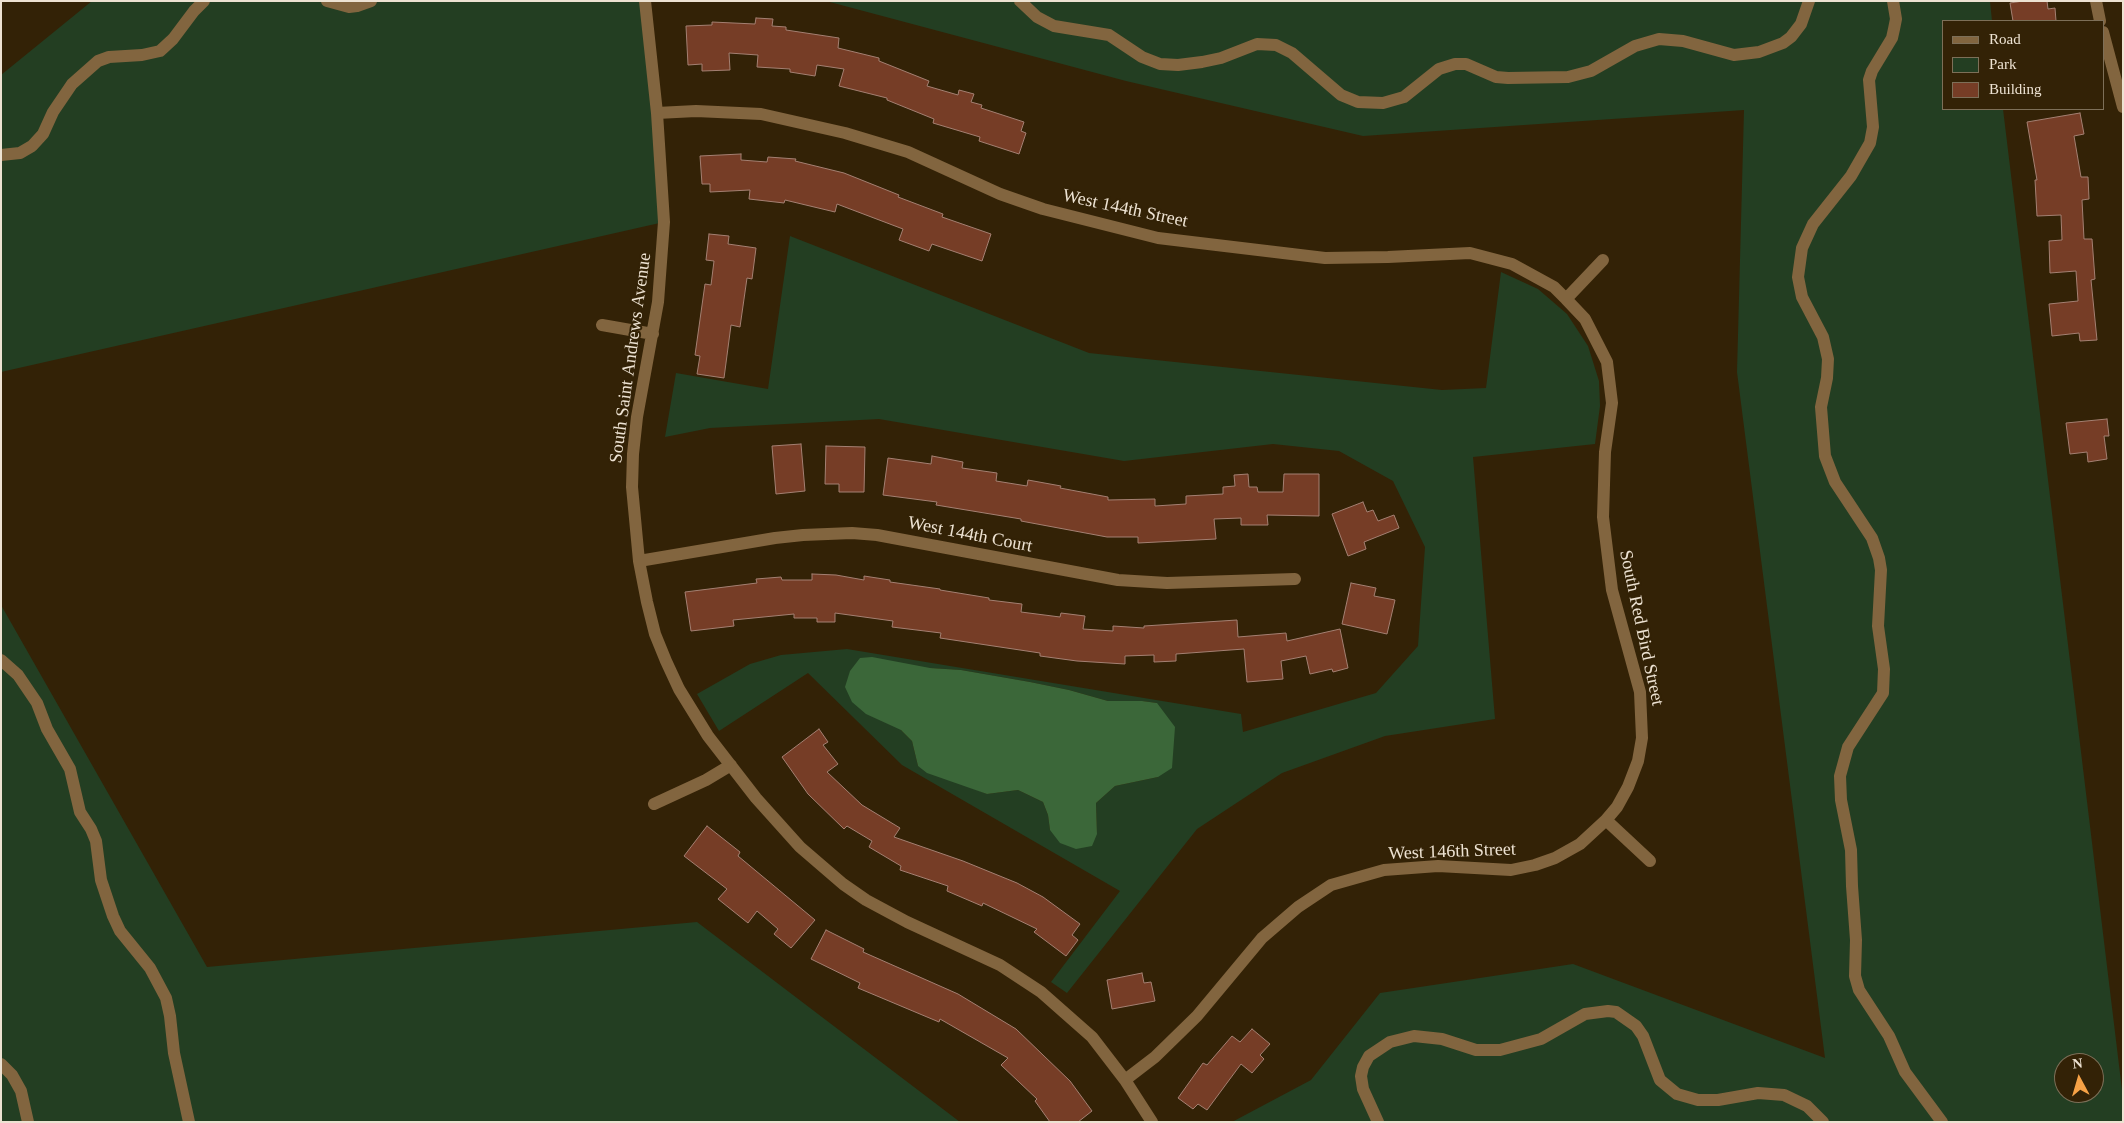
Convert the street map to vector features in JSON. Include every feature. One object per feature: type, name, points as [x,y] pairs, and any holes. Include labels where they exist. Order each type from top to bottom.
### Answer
[{"type":"street","points":[[1,155],[20,153],[32,146],[42,134],[53,112],[72,84],[98,61],[109,57],[142,56],[160,51],[173,39],[204,1]]},
{"type":"street","points":[[327,1],[349,7],[371,1]]},
{"type":"street","name":"South Saint Andrews Avenue","points":[[645,1],[664,222],[661,278],[653,334],[637,418],[633,454],[633,503],[639,560],[655,634],[666,661],[693,713],[731,765],[784,830],[820,866],[843,884],[887,912],[1000,965],[1041,992],[1092,1036],[1125,1080],[1152,1122]]},
{"type":"street","points":[[1020,1],[1037,17],[1054,26],[1110,35],[1142,57],[1160,64],[1178,65],[1202,62],[1221,58],[1257,44],[1276,45],[1292,52],[1341,95],[1358,102],[1383,103],[1404,97],[1439,69],[1455,64],[1466,64],[1496,77],[1568,77],[1591,71],[1635,46],[1659,40],[1682,41],[1734,55],[1759,52],[1783,43],[1791,37],[1801,24],[1809,1]]},
{"type":"street","points":[[1893,1],[1896,19],[1892,38],[1874,66],[1869,80],[1873,127],[1870,143],[1851,176],[1813,224],[1802,248],[1798,277],[1802,297],[1823,337],[1828,359],[1827,378],[1821,408],[1825,456],[1835,482],[1872,538],[1880,558],[1881,570],[1878,626],[1884,669],[1884,685],[1878,702],[1861,724],[1848,747],[1840,776],[1841,800],[1851,850],[1856,940],[1855,976],[1859,990],[1889,1036],[1905,1072],[1942,1122]]},
{"type":"street","points":[[2096,1],[2100,20]]},
{"type":"street","points":[[2104,36],[2123,107]]},
{"type":"street","name":"West 144th Street","points":[[656,113],[696,110],[761,114],[845,133],[908,152],[1000,194],[1043,209],[1158,238],[1325,258],[1388,258],[1470,253],[1512,264],[1554,287],[1566,299]]},
{"type":"street","points":[[1566,299],[1603,260]]},
{"type":"street","name":"South Red Bird Street","points":[[1566,299],[1585,320],[1607,362],[1612,403],[1605,452],[1603,517],[1612,590],[1640,692],[1642,738],[1638,761],[1628,787],[1617,807],[1606,820]]},
{"type":"street","points":[[602,325],[653,334]]},
{"type":"street","name":"West 144th Court","points":[[639,560],[802,534],[852,533],[1118,580],[1167,583],[1295,579]]},
{"type":"street","points":[[1,660],[23,680],[37,703],[47,729],[70,769],[80,812],[96,841],[101,880],[113,916],[120,931],[150,968],[166,998],[179,1077],[189,1122]]},
{"type":"street","points":[[654,804],[706,780],[731,765]]},
{"type":"street","points":[[1606,820],[1650,861]]},
{"type":"street","name":"West 146th Street","points":[[1125,1080],[1155,1057],[1190,1022],[1262,938],[1298,907],[1331,886],[1384,870],[1438,866],[1511,870],[1535,865],[1555,858],[1580,844],[1606,820]]},
{"type":"street","points":[[1378,1122],[1363,1089],[1361,1076],[1369,1056],[1390,1042],[1414,1036],[1442,1039],[1476,1050],[1500,1050],[1541,1039],[1585,1014],[1608,1011],[1625,1016],[1636,1026],[1643,1036],[1660,1080],[1677,1094],[1698,1100],[1718,1100],[1758,1093],[1784,1095],[1808,1106],[1822,1122]]},
{"type":"street","points":[[1,1064],[12,1075],[22,1091],[28,1122]]},
{"type":"green space","points":[[92,1],[643,1],[664,222],[1,372],[1,75]]},
{"type":"green space","points":[[826,1],[1990,1],[1992,20],[1942,20],[1942,110],[2003,110],[2123,1098],[2123,1122],[1232,1122],[1311,1080],[1380,993],[1573,964],[1825,1058],[1737,372],[1744,110],[1363,136],[1126,81]]},
{"type":"green space","points":[[790,236],[1089,353],[1442,390],[1486,388],[1501,272],[1538,289],[1567,314],[1588,346],[1599,381],[1600,406],[1595,444],[1473,457],[1495,719],[1385,736],[1282,773],[1197,829],[1067,993],[1051,982],[1120,891],[902,765],[808,673],[719,731],[697,694],[750,664],[781,655],[847,649],[1241,714],[1243,732],[1376,693],[1418,646],[1425,547],[1393,481],[1339,451],[1273,444],[1124,461],[879,419],[710,428],[665,437],[676,373],[768,389]],"holes":[[[930,668],[961,670],[1069,690],[1108,701],[1157,703],[1158,777],[1115,786],[1096,803],[1097,834],[1050,830],[1048,815],[1043,802],[1018,790],[987,794],[918,766],[912,741],[901,730]]]},
{"type":"green space","points":[[1,605],[207,967],[697,922],[960,1122],[1,1122]]},
{"type":"green space","points":[[872,657],[930,668],[961,670],[1030,682],[1108,701],[1157,703],[1175,727],[1172,768],[1158,777],[1115,786],[1096,803],[1097,834],[1092,846],[1076,849],[1060,843],[1050,830],[1048,815],[1043,802],[1018,790],[987,794],[927,773],[918,766],[912,741],[901,730],[866,714],[852,702],[845,687],[850,671],[860,658]]},
{"type":"building","points":[[2047,1],[2048,9],[2055,8],[2056,20],[2013,20],[2010,3]]},
{"type":"building","points":[[756,18],[773,19],[772,26],[786,27],[786,30],[839,38],[838,48],[879,58],[879,61],[929,81],[927,86],[958,95],[959,90],[974,94],[971,102],[982,105],[981,108],[1024,122],[1021,131],[1026,133],[1019,154],[979,141],[980,137],[933,123],[934,119],[887,100],[887,98],[839,86],[844,69],[817,65],[815,76],[790,72],[790,69],[757,67],[758,55],[729,53],[730,70],[702,71],[702,64],[688,65],[686,26],[712,25],[712,22],[755,24]]},
{"type":"building","points":[[2080,113],[2084,134],[2074,136],[2081,177],[2088,177],[2089,199],[2082,200],[2084,239],[2092,239],[2095,279],[2091,280],[2097,340],[2080,341],[2079,333],[2052,336],[2049,304],[2078,301],[2076,271],[2050,273],[2049,241],[2062,240],[2061,215],[2037,216],[2035,180],[2037,180],[2027,122]]},
{"type":"building","points":[[741,154],[741,160],[767,162],[768,157],[796,159],[795,161],[844,173],[899,195],[898,197],[943,214],[942,217],[991,234],[982,261],[932,244],[929,251],[899,240],[903,229],[837,204],[835,212],[785,200],[784,203],[749,199],[750,190],[710,192],[710,184],[702,184],[700,156]]},
{"type":"building","points":[[709,234],[729,236],[728,244],[756,248],[752,279],[747,278],[740,327],[731,325],[724,378],[697,374],[700,356],[695,355],[705,284],[711,285],[714,261],[706,260]]},
{"type":"building","points":[[2107,419],[2109,436],[2104,436],[2107,459],[2088,462],[2087,452],[2070,454],[2066,423]]},
{"type":"building","points":[[801,444],[805,491],[776,494],[772,446]]},
{"type":"building","points":[[826,446],[865,447],[864,492],[839,492],[839,484],[825,484]]},
{"type":"building","points":[[932,456],[963,462],[962,468],[997,473],[996,481],[1027,486],[1028,480],[1108,497],[1108,500],[1155,499],[1155,506],[1186,504],[1186,496],[1223,494],[1223,487],[1235,486],[1234,475],[1248,474],[1249,487],[1257,487],[1258,492],[1283,492],[1284,474],[1319,474],[1319,516],[1267,515],[1268,525],[1241,525],[1241,518],[1214,519],[1216,539],[1138,543],[1138,537],[1107,537],[1021,521],[1021,519],[936,505],[937,502],[883,495],[888,458],[931,464]]},
{"type":"building","points":[[1363,502],[1367,512],[1373,510],[1378,521],[1394,515],[1399,528],[1364,542],[1366,549],[1348,556],[1332,514]]},
{"type":"building","points":[[812,574],[836,575],[864,580],[864,576],[890,580],[890,582],[989,598],[989,600],[1022,604],[1021,612],[1060,617],[1061,613],[1085,616],[1083,629],[1113,631],[1113,626],[1144,628],[1144,626],[1237,620],[1238,637],[1286,633],[1287,641],[1340,629],[1348,668],[1333,672],[1332,669],[1310,674],[1306,656],[1281,661],[1283,679],[1247,682],[1244,649],[1176,654],[1176,661],[1154,662],[1154,655],[1125,656],[1125,664],[1077,661],[1040,656],[1040,653],[940,638],[941,633],[892,627],[893,621],[835,613],[835,622],[817,622],[817,618],[794,618],[794,614],[733,620],[734,626],[691,631],[685,592],[757,583],[756,579],[781,577],[782,580],[812,580]]},
{"type":"building","points":[[1351,583],[1376,588],[1374,596],[1395,600],[1387,634],[1342,624]]},
{"type":"building","points":[[819,729],[828,742],[823,745],[838,764],[827,772],[862,805],[900,828],[894,837],[963,861],[1017,883],[1043,897],[1080,924],[1072,935],[1078,940],[1066,956],[1034,932],[1037,929],[983,903],[982,906],[947,891],[948,886],[900,870],[901,866],[869,847],[872,841],[847,826],[844,829],[808,794],[782,757]]},
{"type":"building","points":[[707,826],[740,852],[738,856],[815,920],[791,948],[774,934],[778,929],[757,911],[748,923],[718,899],[727,889],[684,856]]},
{"type":"building","points":[[826,930],[864,949],[863,952],[958,994],[1016,1029],[1070,1081],[1092,1111],[1078,1122],[1050,1122],[1035,1101],[1037,1099],[1001,1065],[1008,1058],[940,1019],[939,1022],[858,988],[860,983],[811,959]]},
{"type":"building","points":[[1142,973],[1144,983],[1151,982],[1155,1001],[1112,1009],[1107,980]]},
{"type":"building","points":[[1252,1029],[1270,1044],[1260,1055],[1264,1059],[1252,1073],[1241,1064],[1207,1110],[1198,1104],[1193,1109],[1178,1098],[1203,1063],[1207,1065],[1232,1036],[1240,1042]]}]
